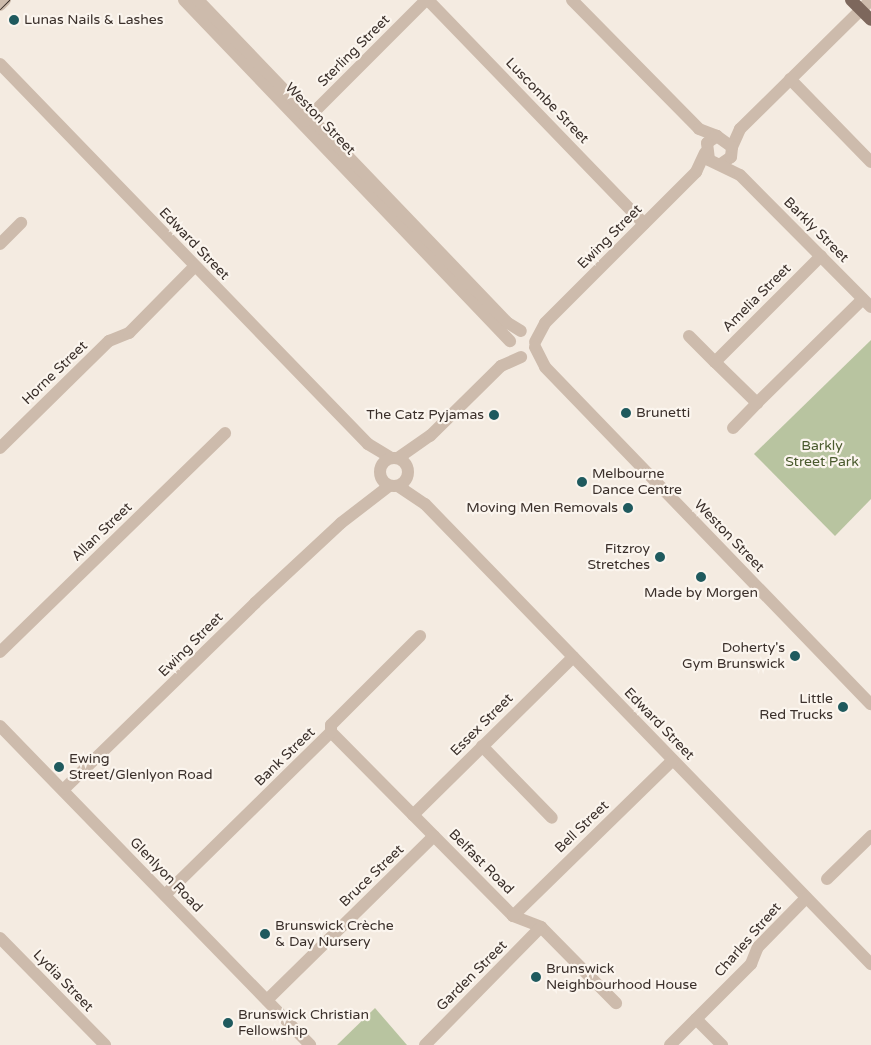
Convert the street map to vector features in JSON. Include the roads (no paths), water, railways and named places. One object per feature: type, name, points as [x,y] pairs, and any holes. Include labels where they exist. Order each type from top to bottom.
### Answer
[{"type":"main road","points":[[851,0],[871,20]]},
{"type":"street","points":[[0,5],[5,0]]},
{"type":"street","name":"Weston Street","points":[[184,0],[212,22],[307,119],[412,230],[510,344],[523,357],[545,367]]},
{"type":"street","name":"Weston Street","points":[[198,0],[212,22]]},
{"type":"street","name":"Sterling Street","points":[[307,119],[427,0]]},
{"type":"street","name":"Luscombe Street","points":[[427,0],[644,224]]},
{"type":"street","points":[[572,0],[699,129],[719,136],[732,150]]},
{"type":"street","points":[[719,164],[732,150],[740,129],[871,0]]},
{"type":"street","name":"Edward Street","points":[[0,64],[194,267],[368,444],[394,458],[408,472],[425,504],[871,964]]},
{"type":"street","points":[[790,79],[871,162]]},
{"type":"street","points":[[699,129],[705,150],[719,136],[740,129]]},
{"type":"street","name":"Ewing Street","points":[[523,357],[535,344],[545,323],[696,172],[705,150]]},
{"type":"street","name":"Barkly Street","points":[[705,150],[719,164],[740,175],[867,303]]},
{"type":"street","name":"Barkly Street","points":[[732,150],[740,175]]},
{"type":"street","name":"Ewing Street","points":[[696,172],[719,164]]},
{"type":"street","points":[[0,244],[21,224]]},
{"type":"street","name":"Weston Street","points":[[412,230],[523,331],[535,344],[545,367],[871,704]]},
{"type":"street","name":"Amelia Street","points":[[715,362],[821,256]]},
{"type":"street","name":"Horne Street","points":[[0,448],[109,341],[117,329],[140,320],[194,267]]},
{"type":"street","points":[[733,428],[757,403],[867,303]]},
{"type":"street","name":"Ewing Street","points":[[523,331],[545,323]]},
{"type":"street","points":[[501,366],[510,344],[523,331]]},
{"type":"street","points":[[689,336],[757,403]]},
{"type":"street","points":[[394,458],[430,436],[501,366],[523,357]]},
{"type":"street","name":"Allan Street","points":[[0,652],[225,433]]},
{"type":"street","points":[[408,472],[430,436]]},
{"type":"street","name":"Edward Street","points":[[368,444],[380,471],[393,486],[425,504]]},
{"type":"street","name":"Ewing Street","points":[[341,523],[380,471],[394,458]]},
{"type":"street","name":"Ewing Street","points":[[64,790],[341,523],[393,486],[408,472]]},
{"type":"street","name":"Bank Street","points":[[165,895],[331,732],[331,725],[420,636]]},
{"type":"street","name":"Essex Street","points":[[413,815],[573,657]]},
{"type":"street","name":"Glenlyon Road","points":[[0,726],[310,1045]]},
{"type":"street","name":"Belfast Road","points":[[331,732],[513,916],[541,927],[616,1003]]},
{"type":"street","points":[[482,746],[552,818]]},
{"type":"street","name":"Bell Street","points":[[513,916],[673,760]]},
{"type":"street","name":"Bruce Street","points":[[267,1000],[434,836]]},
{"type":"street","points":[[827,879],[871,836]]},
{"type":"street","name":"Charles Street","points":[[670,1045],[751,964],[758,947],[806,898]]},
{"type":"street","name":"Garden Street","points":[[425,1045],[541,927]]},
{"type":"street","name":"Lydia Street","points":[[0,938],[105,1045]]},
{"type":"street","points":[[696,1019],[722,1045]]},
{"type":"tram line","points":[[0,9],[9,0]]},
{"type":"place","name":"Lunas Nails & Lashes","points":[[14,20]]},
{"type":"place","name":"Brunetti","points":[[626,413]]},
{"type":"place","name":"The Catz Pyjamas","points":[[494,415]]},
{"type":"place","name":"Melbourne Dance Centre","points":[[582,482]]},
{"type":"place","name":"Moving Men Removals","points":[[628,508]]},
{"type":"place","name":"Fitzroy Stretches","points":[[660,557]]},
{"type":"place","name":"Made by Morgen","points":[[701,577]]},
{"type":"place","name":"Doherty's Gym Brunswick","points":[[795,656]]},
{"type":"place","name":"Little Red Trucks","points":[[843,707]]},
{"type":"place","name":"Ewing Street/Glenlyon Road","points":[[59,767]]},
{"type":"place","name":"Brunswick Crèche & Day Nursery","points":[[265,934]]},
{"type":"place","name":"Brunswick Neighbourhood House","points":[[536,977]]},
{"type":"place","name":"Brunswick Christian Fellowship","points":[[228,1023]]},
{"type":"park label","name":"Barkly Street Park","points":[[822,454]]}]
